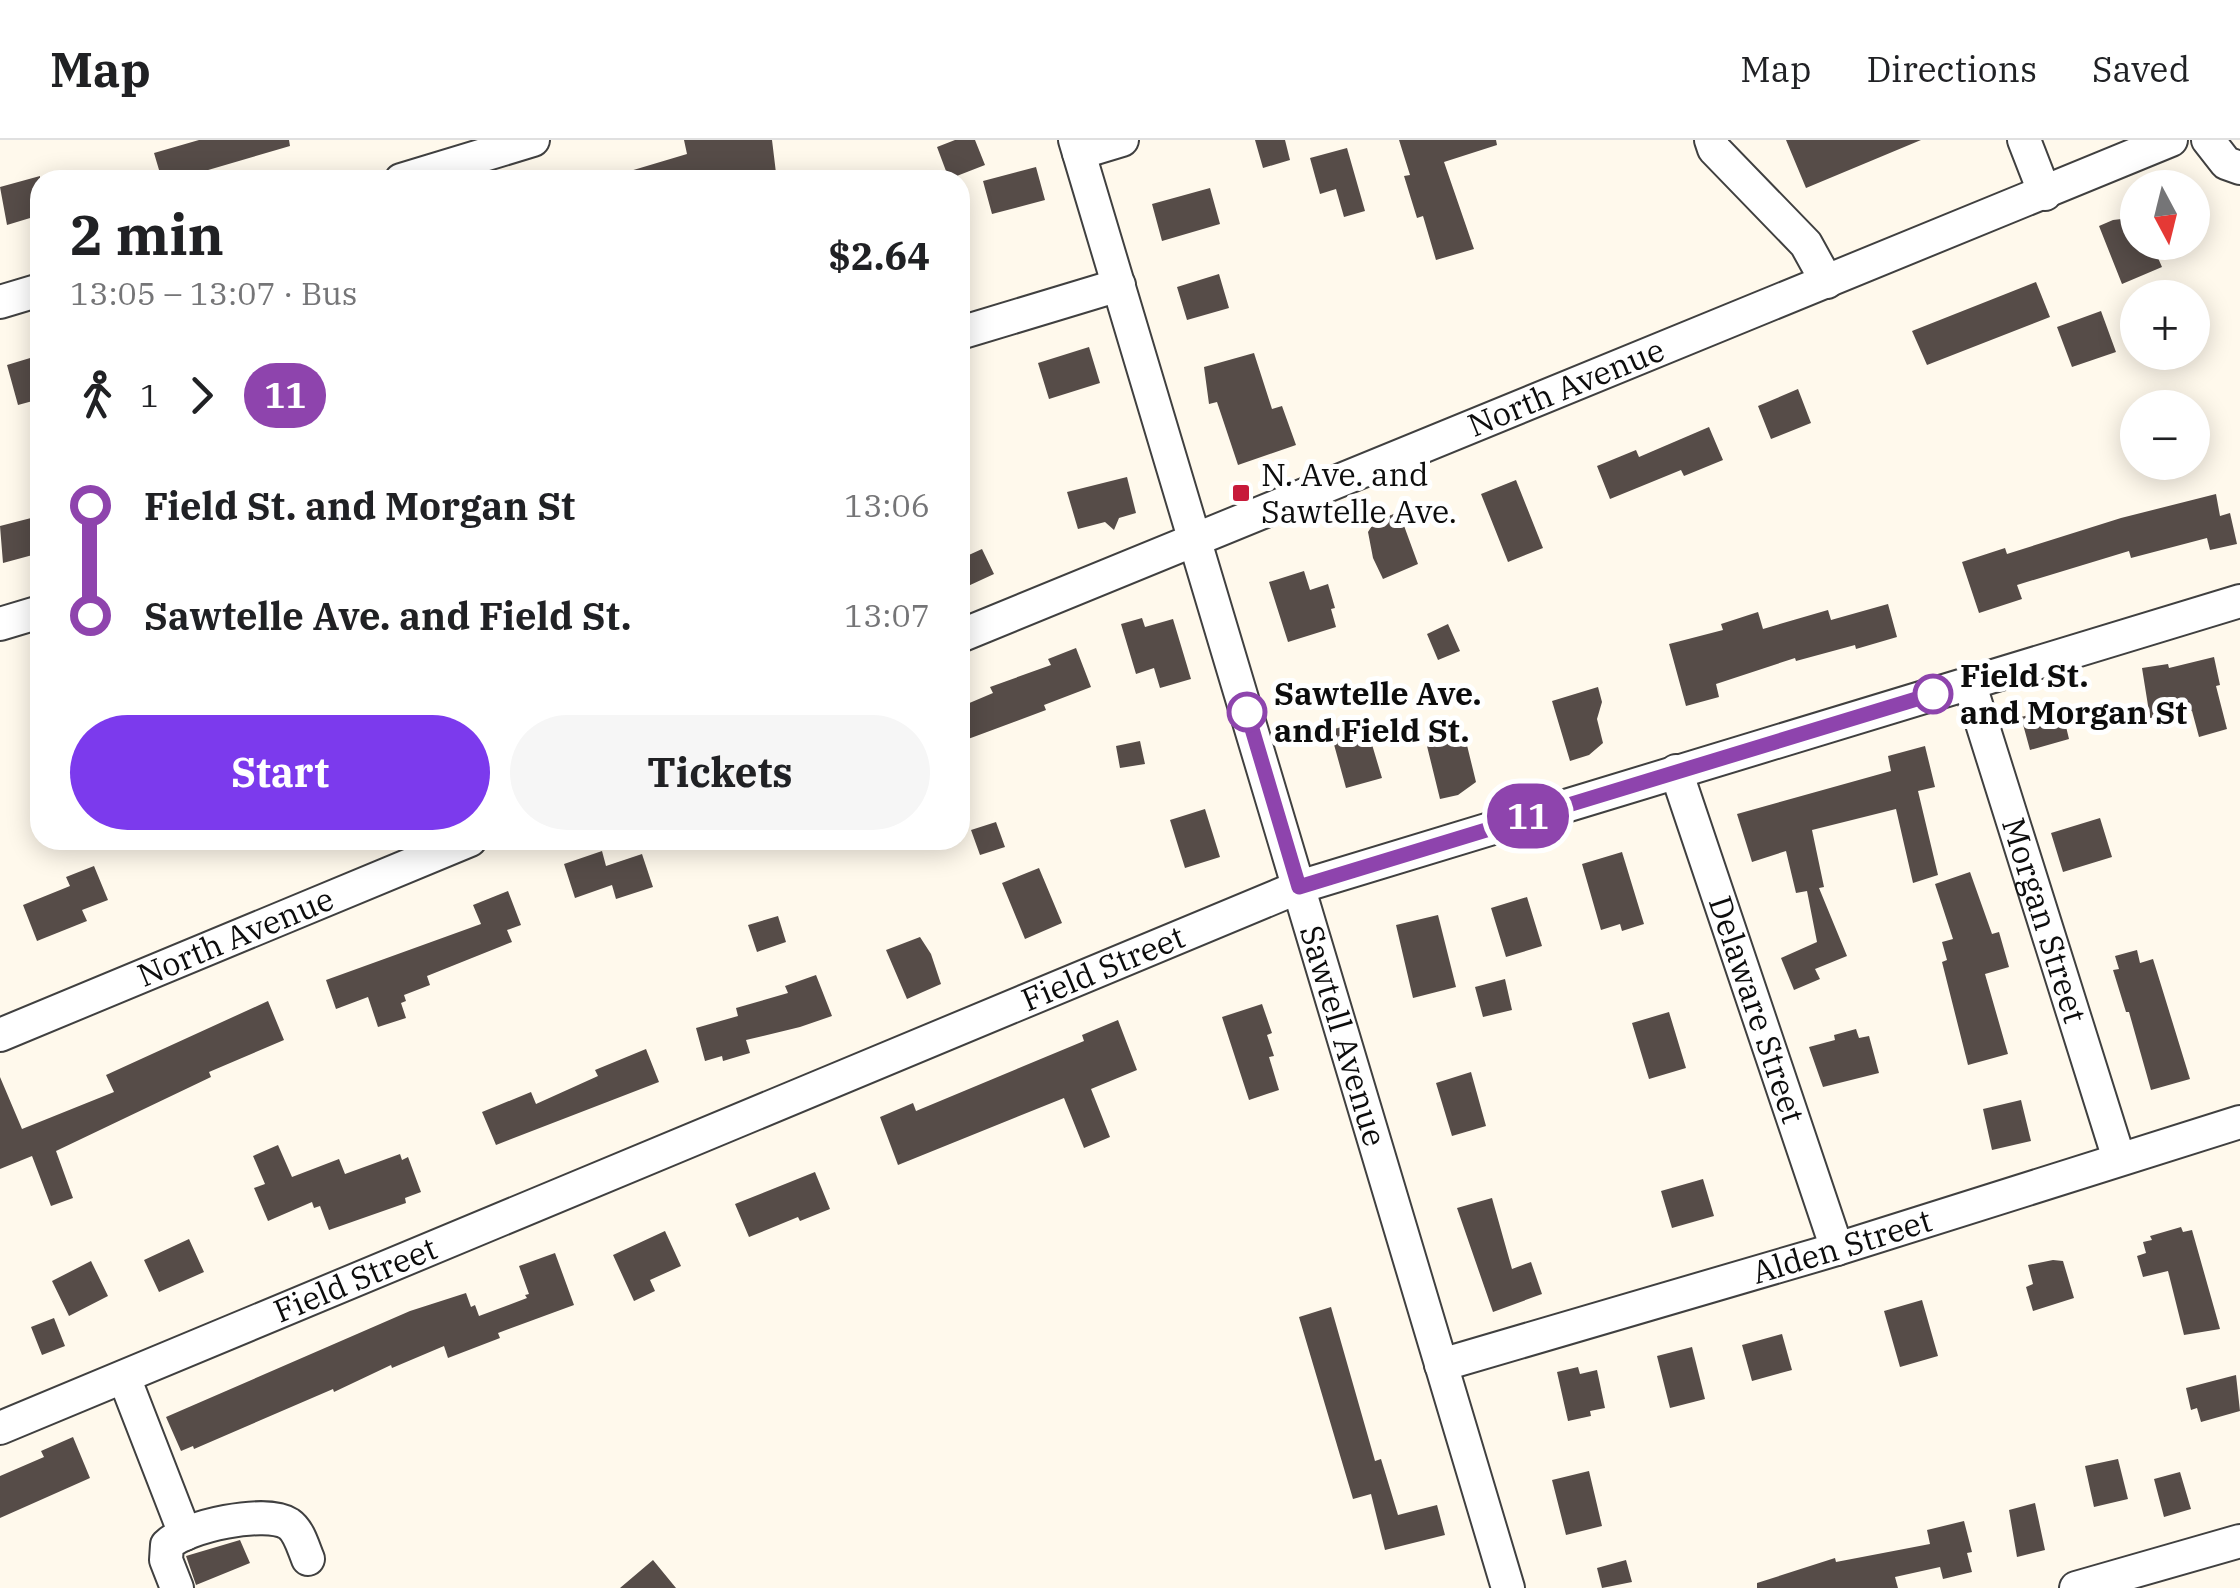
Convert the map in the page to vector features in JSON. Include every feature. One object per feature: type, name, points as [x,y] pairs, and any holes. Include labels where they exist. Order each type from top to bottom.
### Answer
[{"type":"street","points":[[435,170],[533,140]]},
{"type":"street","points":[[1076,146],[1122,140]]},
{"type":"street","points":[[1711,140],[1714,149],[1806,244],[1827,282]]},
{"type":"street","points":[[2024,140],[2045,194]]},
{"type":"street","name":"North Avenue","points":[[970,632],[2171,140]]},
{"type":"street","points":[[2208,140],[2226,163],[2240,168]]},
{"type":"street","name":"Sawtell Avenue","points":[[1076,146],[1508,1588]]},
{"type":"street","points":[[970,330],[1119,285]]},
{"type":"street","points":[[0,302],[30,293]]},
{"type":"street","name":"Field Street","points":[[0,1428],[1299,887],[2240,602]]},
{"type":"street","points":[[0,624],[30,615]]},
{"type":"street","name":"Morgan Street","points":[[1969,682],[2118,1160]]},
{"type":"street","name":"Delaware Street","points":[[1676,771],[1836,1249]]},
{"type":"street","name":"North Avenue","points":[[0,1035],[446,850]]},
{"type":"street","name":"Alden Street","points":[[1442,1365],[1836,1249],[2240,1122]]},
{"type":"street","points":[[124,1377],[185,1534]]},
{"type":"street","points":[[177,1588],[166,1560],[166,1551],[174,1538],[221,1523],[268,1517],[281,1520],[294,1527],[308,1558]]},
{"type":"street","points":[[2076,1588],[2240,1541]]},
{"type":"building","points":[[199,140],[289,140],[290,146],[208,170],[159,170],[154,153]]},
{"type":"building","points":[[684,140],[772,140],[776,170],[633,170],[687,154]]},
{"type":"building","points":[[955,140],[975,140],[985,165],[970,171],[946,170],[937,147]]},
{"type":"building","points":[[1255,140],[1285,140],[1290,160],[1263,168]]},
{"type":"building","points":[[1399,140],[1496,140],[1497,145],[1444,162],[1474,249],[1436,260],[1423,216],[1417,218],[1404,176],[1410,175]]},
{"type":"building","points":[[1786,140],[1921,140],[1806,188]]},
{"type":"building","points":[[1347,148],[1365,211],[1344,217],[1336,189],[1320,194],[1310,158]]},
{"type":"building","points":[[1036,167],[1045,200],[992,214],[983,181]]},
{"type":"building","points":[[30,179],[30,218],[7,225],[0,187]]},
{"type":"building","points":[[1210,188],[1220,224],[1162,241],[1152,204]]},
{"type":"building","points":[[2120,219],[2120,260],[2159,260],[2162,267],[2131,280],[2120,280],[2099,226]]},
{"type":"building","points":[[1219,274],[1229,308],[1187,320],[1177,287]]},
{"type":"building","points":[[2036,282],[2050,317],[1927,365],[1912,331]]},
{"type":"building","points":[[2101,311],[2116,352],[2072,367],[2057,327]]},
{"type":"building","points":[[1089,347],[1100,383],[1049,399],[1038,363]]},
{"type":"building","points":[[1254,353],[1272,409],[1282,406],[1296,445],[1238,465],[1217,402],[1209,404],[1204,367]]},
{"type":"building","points":[[30,358],[30,402],[18,405],[7,365]]},
{"type":"building","points":[[1798,389],[1811,423],[1771,439],[1758,406]]},
{"type":"building","points":[[1709,427],[1723,460],[1684,476],[1681,470],[1610,499],[1597,466],[1636,450],[1639,457]]},
{"type":"building","points":[[1127,477],[1136,513],[1119,518],[1114,530],[1105,522],[1078,529],[1067,492]]},
{"type":"building","points":[[1516,480],[1543,548],[1508,562],[1481,494]]},
{"type":"building","points":[[2216,494],[2220,516],[2230,513],[2237,544],[2210,550],[2207,538],[2131,558],[2129,551],[2017,585],[2022,599],[1979,613],[1962,562],[2005,548],[2007,554],[2121,518]]},
{"type":"building","points":[[1399,512],[1418,564],[1383,579],[1373,558],[1368,532],[1375,521]]},
{"type":"building","points":[[30,518],[30,556],[3,563],[0,526]]},
{"type":"building","points":[[982,549],[994,574],[970,585],[970,554]]},
{"type":"building","points":[[1304,571],[1310,590],[1328,584],[1336,627],[1288,642],[1269,582]]},
{"type":"building","points":[[1888,604],[1897,637],[1856,649],[1855,645],[1796,661],[1795,658],[1716,684],[1719,697],[1686,706],[1669,644],[1723,630],[1721,624],[1758,612],[1763,629],[1828,610],[1831,620]]},
{"type":"building","points":[[1142,618],[1145,627],[1173,619],[1191,679],[1160,688],[1154,668],[1136,674],[1121,624]]},
{"type":"building","points":[[1448,624],[1460,651],[1438,660],[1427,634]]},
{"type":"building","points":[[1076,648],[1091,687],[1044,705],[1046,710],[970,738],[970,703],[993,693],[990,687],[1051,665],[1048,659]]},
{"type":"building","points":[[2214,657],[2220,685],[2216,686],[2227,729],[2199,737],[2192,711],[2150,718],[2142,668],[2168,664],[2169,668]]},
{"type":"building","points":[[1598,687],[1602,702],[1597,719],[1603,743],[1589,755],[1570,761],[1552,701]]},
{"type":"building","points":[[2061,706],[2069,739],[2030,750],[2021,717]]},
{"type":"building","points":[[1365,721],[1382,778],[1346,788],[1330,730]]},
{"type":"building","points":[[1464,733],[1476,782],[1458,795],[1440,799],[1426,742]]},
{"type":"building","points":[[1140,741],[1145,764],[1120,768],[1116,746]]},
{"type":"building","points":[[1925,746],[1935,787],[1918,791],[1938,875],[1913,883],[1896,809],[1812,830],[1824,887],[1819,888],[1847,956],[1815,969],[1820,979],[1794,990],[1781,958],[1817,942],[1807,891],[1796,893],[1786,851],[1752,862],[1737,814],[1891,771],[1888,756]]},
{"type":"building","points":[[1205,809],[1220,857],[1185,868],[1170,820]]},
{"type":"building","points":[[2100,818],[2112,857],[2063,872],[2051,833]]},
{"type":"building","points":[[996,822],[1005,847],[980,855],[971,830]]},
{"type":"building","points":[[602,851],[606,866],[642,854],[653,887],[616,899],[612,885],[575,898],[564,864]]},
{"type":"building","points":[[1622,852],[1644,924],[1622,931],[1620,924],[1601,930],[1582,864]]},
{"type":"building","points":[[94,866],[108,900],[82,910],[87,921],[37,941],[23,905],[70,886],[66,877]]},
{"type":"building","points":[[1039,868],[1062,923],[1025,939],[1002,883]]},
{"type":"building","points":[[1970,872],[1992,934],[1999,932],[2009,967],[1985,974],[2008,1054],[1968,1065],[1942,962],[1947,960],[1942,942],[1953,939],[1935,884]]},
{"type":"building","points":[[508,891],[521,925],[507,930],[512,942],[427,976],[430,985],[404,995],[406,1001],[401,1003],[406,1018],[378,1027],[368,997],[336,1009],[326,980],[481,924],[473,905]]},
{"type":"building","points":[[1527,897],[1542,946],[1506,957],[1491,908]]},
{"type":"building","points":[[1438,915],[1456,987],[1413,998],[1396,925]]},
{"type":"building","points":[[778,916],[786,942],[757,952],[748,925]]},
{"type":"building","points":[[920,937],[931,954],[941,984],[907,999],[886,950]]},
{"type":"building","points":[[2137,950],[2140,963],[2153,959],[2190,1079],[2151,1090],[2113,970],[2119,969],[2115,956]]},
{"type":"building","points":[[816,975],[832,1016],[746,1040],[750,1053],[723,1061],[722,1056],[705,1061],[696,1028],[738,1016],[736,1008],[788,993],[785,986]]},
{"type":"building","points":[[1505,979],[1512,1010],[1483,1017],[1475,987]]},
{"type":"building","points":[[268,1001],[284,1040],[209,1072],[211,1077],[56,1151],[73,1198],[51,1206],[32,1156],[0,1169],[0,1077],[22,1129],[114,1092],[106,1075]]},
{"type":"building","points":[[1262,1004],[1272,1033],[1267,1035],[1274,1056],[1269,1057],[1279,1090],[1249,1100],[1222,1017]]},
{"type":"building","points":[[1669,1012],[1686,1068],[1649,1079],[1632,1023]]},
{"type":"building","points":[[1118,1020],[1137,1070],[1091,1089],[1110,1137],[1084,1148],[1064,1098],[898,1165],[880,1117],[913,1103],[916,1111],[1084,1041],[1082,1035]]},
{"type":"building","points":[[1856,1029],[1859,1038],[1869,1036],[1879,1073],[1823,1087],[1809,1047]]},
{"type":"building","points":[[646,1049],[659,1082],[496,1145],[482,1112],[531,1092],[536,1104],[598,1076],[595,1070]]},
{"type":"building","points":[[1471,1072],[1486,1126],[1452,1136],[1436,1083]]},
{"type":"building","points":[[2021,1100],[2031,1141],[1992,1150],[1983,1109]]},
{"type":"building","points":[[278,1145],[292,1177],[339,1159],[345,1174],[400,1154],[402,1160],[408,1157],[421,1192],[405,1198],[406,1203],[329,1230],[320,1206],[314,1208],[312,1202],[268,1221],[254,1188],[265,1184],[253,1156]]},
{"type":"building","points":[[815,1172],[830,1209],[749,1237],[735,1204]]},
{"type":"building","points":[[1703,1179],[1714,1216],[1672,1228],[1661,1191]]},
{"type":"building","points":[[1492,1198],[1512,1269],[1531,1262],[1542,1294],[1493,1312],[1457,1208]]},
{"type":"building","points":[[2181,1227],[2183,1232],[2192,1230],[2220,1329],[2184,1335],[2168,1271],[2143,1277],[2137,1256],[2146,1253],[2143,1242],[2152,1240],[2150,1236]]},
{"type":"building","points":[[665,1231],[681,1266],[650,1280],[655,1291],[634,1301],[613,1255]]},
{"type":"building","points":[[189,1239],[204,1272],[159,1292],[144,1260]]},
{"type":"building","points":[[555,1253],[574,1305],[498,1333],[500,1338],[448,1358],[444,1346],[392,1368],[391,1365],[334,1392],[333,1389],[194,1449],[193,1446],[181,1451],[166,1417],[410,1311],[466,1293],[479,1316],[527,1298],[519,1266]]},
{"type":"building","points":[[91,1261],[108,1296],[69,1316],[52,1281]]},
{"type":"building","points":[[2063,1261],[2074,1298],[2033,1311],[2026,1287],[2033,1284],[2028,1265]]},
{"type":"building","points":[[1922,1300],[1938,1356],[1900,1367],[1884,1311]]},
{"type":"building","points":[[1331,1307],[1375,1461],[1381,1459],[1398,1515],[1437,1505],[1445,1535],[1385,1550],[1371,1494],[1353,1499],[1299,1317]]},
{"type":"building","points":[[54,1318],[65,1346],[42,1355],[31,1327]]},
{"type":"building","points":[[1782,1334],[1792,1370],[1752,1381],[1742,1345]]},
{"type":"building","points":[[1692,1347],[1705,1399],[1670,1408],[1657,1356]]},
{"type":"building","points":[[1578,1367],[1580,1374],[1597,1370],[1605,1408],[1568,1421],[1557,1372]]},
{"type":"building","points":[[2236,1375],[2240,1411],[2201,1422],[2197,1408],[2191,1410],[2186,1388]]},
{"type":"building","points":[[73,1437],[90,1478],[0,1518],[0,1476],[44,1457],[41,1451]]},
{"type":"building","points":[[2118,1459],[2128,1499],[2094,1507],[2085,1466]]},
{"type":"building","points":[[1589,1471],[1602,1526],[1566,1535],[1552,1480]]},
{"type":"building","points":[[2180,1472],[2191,1509],[2164,1517],[2154,1479]]},
{"type":"building","points":[[2035,1503],[2045,1550],[2017,1557],[2009,1510]]},
{"type":"building","points":[[1964,1521],[1972,1552],[1967,1553],[1972,1572],[1943,1579],[1940,1567],[1895,1577],[1898,1588],[1757,1588],[1757,1583],[1835,1558],[1836,1562],[1930,1544],[1927,1530]]},
{"type":"building","points":[[240,1540],[250,1563],[196,1585],[186,1556]]},
{"type":"building","points":[[653,1560],[676,1588],[620,1588]]},
{"type":"building","points":[[1626,1560],[1632,1582],[1602,1588],[1597,1568]]},
{"type":"bus line","name":"11","points":[[1247,712],[1299,887],[1933,694]]},
{"type":"place","name":"N. Ave. and Sawtelle Ave.","points":[[1241,493]]},
{"type":"place","name":"Field St. and Morgan St","points":[[1933,694]]},
{"type":"place","name":"Sawtelle Ave. and Field St.","points":[[1247,712]]}]
